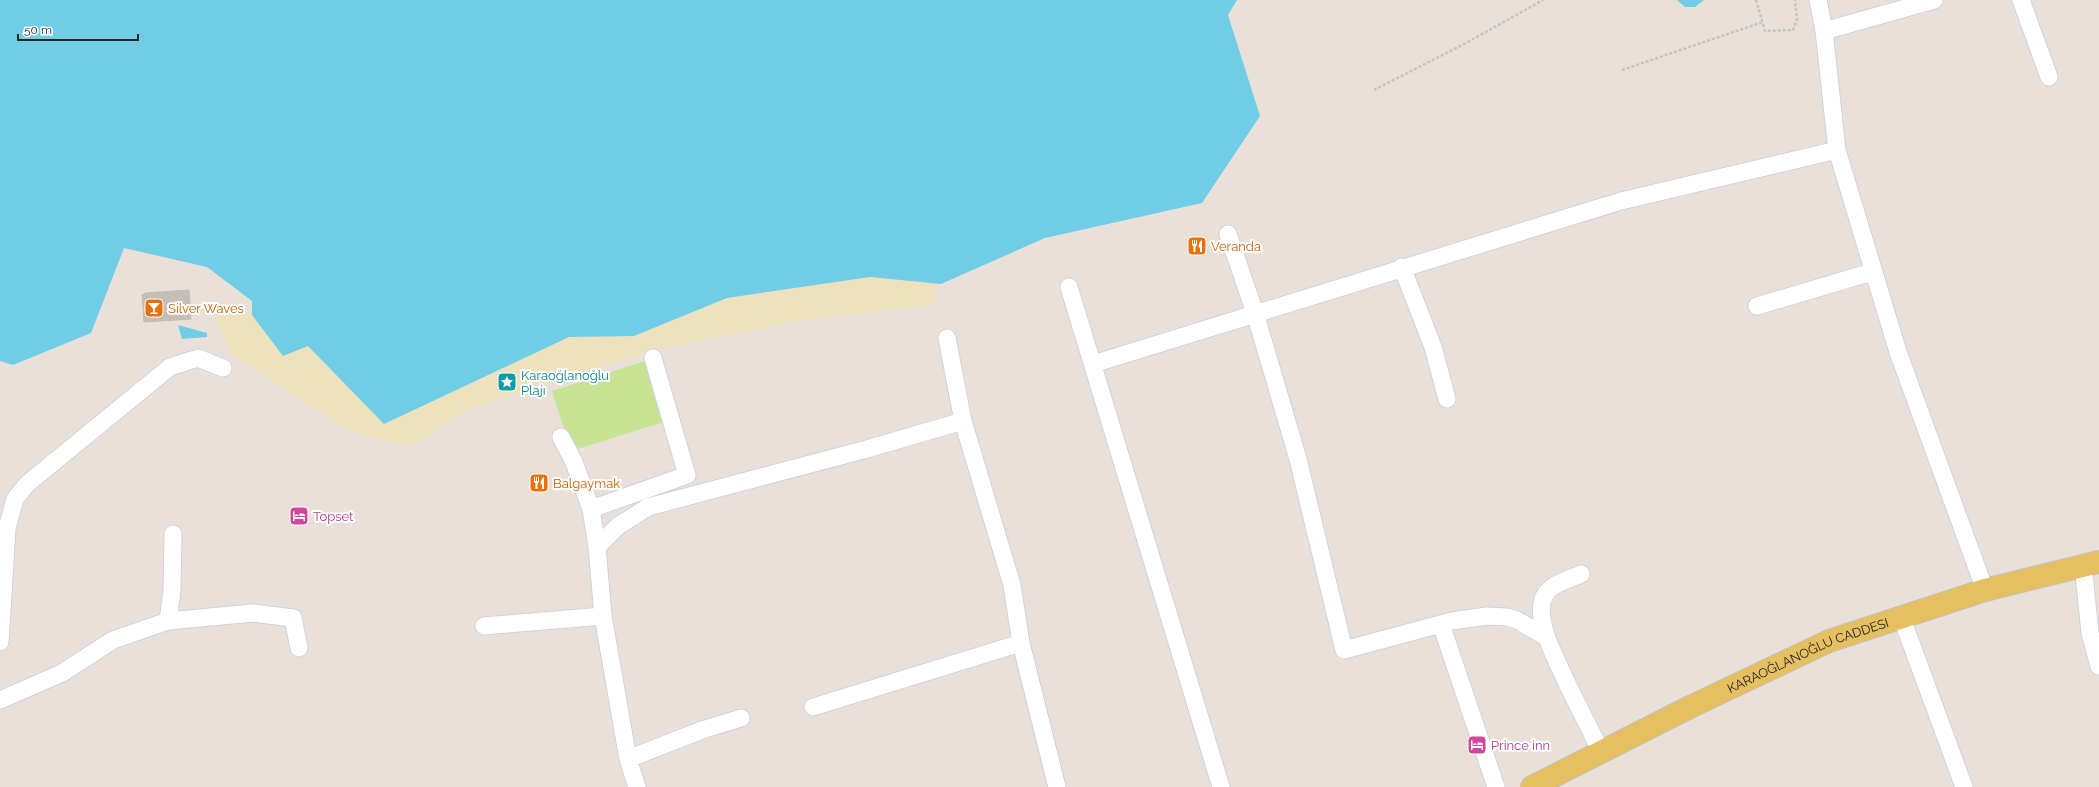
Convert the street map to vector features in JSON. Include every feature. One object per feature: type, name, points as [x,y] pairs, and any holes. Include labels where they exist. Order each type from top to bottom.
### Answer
[{"type":"main road","name":"KARAOĞLANOĞLU CADDESI","points":[[1532,787],[1690,707],[1829,641],[1901,616],[1984,590],[2091,563]]},
{"type":"street","points":[[1818,0],[1824,31],[1837,150],[1872,272],[1898,352],[1984,590]]},
{"type":"street","points":[[1824,31],[1934,0]]},
{"type":"street","points":[[2022,0],[2049,77]]},
{"type":"street","points":[[1093,364],[1402,267],[1621,201],[1837,150]]},
{"type":"street","points":[[1228,234],[1255,313],[1298,459],[1344,650],[1440,624],[1478,616],[1507,617],[1526,625],[1546,637]]},
{"type":"street","points":[[1402,267],[1433,347],[1447,398]]},
{"type":"street","points":[[1757,306],[1872,272]]},
{"type":"street","points":[[1069,287],[1220,787]]},
{"type":"street","points":[[947,338],[963,421],[1012,585],[1021,643],[1057,787]]},
{"type":"street","points":[[0,642],[7,528],[15,499],[27,484],[170,367],[198,358],[223,368]]},
{"type":"street","points":[[591,508],[687,475],[653,358]]},
{"type":"street","points":[[597,547],[618,526],[648,507],[867,449],[963,421]]},
{"type":"street","points":[[561,437],[574,462],[591,508],[597,547],[603,616],[628,758],[637,787]]},
{"type":"street","points":[[168,620],[172,590],[173,534]]},
{"type":"street","points":[[2091,563],[2090,633],[2099,666]]},
{"type":"street","points":[[1581,574],[1554,586],[1545,595],[1541,609],[1546,637],[1601,752]]},
{"type":"street","points":[[0,700],[62,673],[113,640],[168,620],[253,613],[294,618],[299,648]]},
{"type":"street","points":[[484,626],[603,616]]},
{"type":"street","points":[[1901,616],[1964,787]]},
{"type":"street","points":[[1440,624],[1496,787]]},
{"type":"street","points":[[813,707],[1021,643]]},
{"type":"street","points":[[628,758],[702,730],[741,718]]},
{"type":"path","points":[[1374,90],[1466,43],[1543,0]]},
{"type":"path","points":[[1756,0],[1765,31],[1793,30],[1797,20],[1795,0]]},
{"type":"path","points":[[1622,70],[1763,22]]},
{"type":"sand","name":"Karaoğlanoğlu Plajı","points":[[868,269],[936,278],[934,305],[804,320],[655,350],[466,411],[409,447],[350,431],[230,354],[214,314],[256,313],[309,339],[568,331],[754,286]]},
{"type":"green space","points":[[648,360],[667,421],[571,451],[552,391]]},
{"type":"water","points":[[0,0],[1237,0],[1228,15],[1260,116],[1202,203],[1045,238],[941,284],[870,277],[727,298],[634,336],[569,337],[384,424],[308,346],[283,356],[252,315],[252,301],[207,267],[124,248],[91,333],[13,365],[0,361]]},
{"type":"water","points":[[1677,0],[1704,0],[1695,7],[1685,7]]},
{"type":"water","points":[[178,325],[207,333],[207,337],[182,339]]},
{"type":"building","points":[[189,290],[191,319],[144,322],[142,295],[146,293]]},
{"type":"place","name":"Veranda","points":[[1197,246]]},
{"type":"place","name":"Silver Waves","points":[[154,308]]},
{"type":"place","name":"Karaoğlanoğlu Plajı","points":[[507,382]]},
{"type":"place","name":"Balgaymak","points":[[539,483]]},
{"type":"place","name":"Topset","points":[[299,516]]},
{"type":"place","name":"Prince inn","points":[[1477,745]]}]
